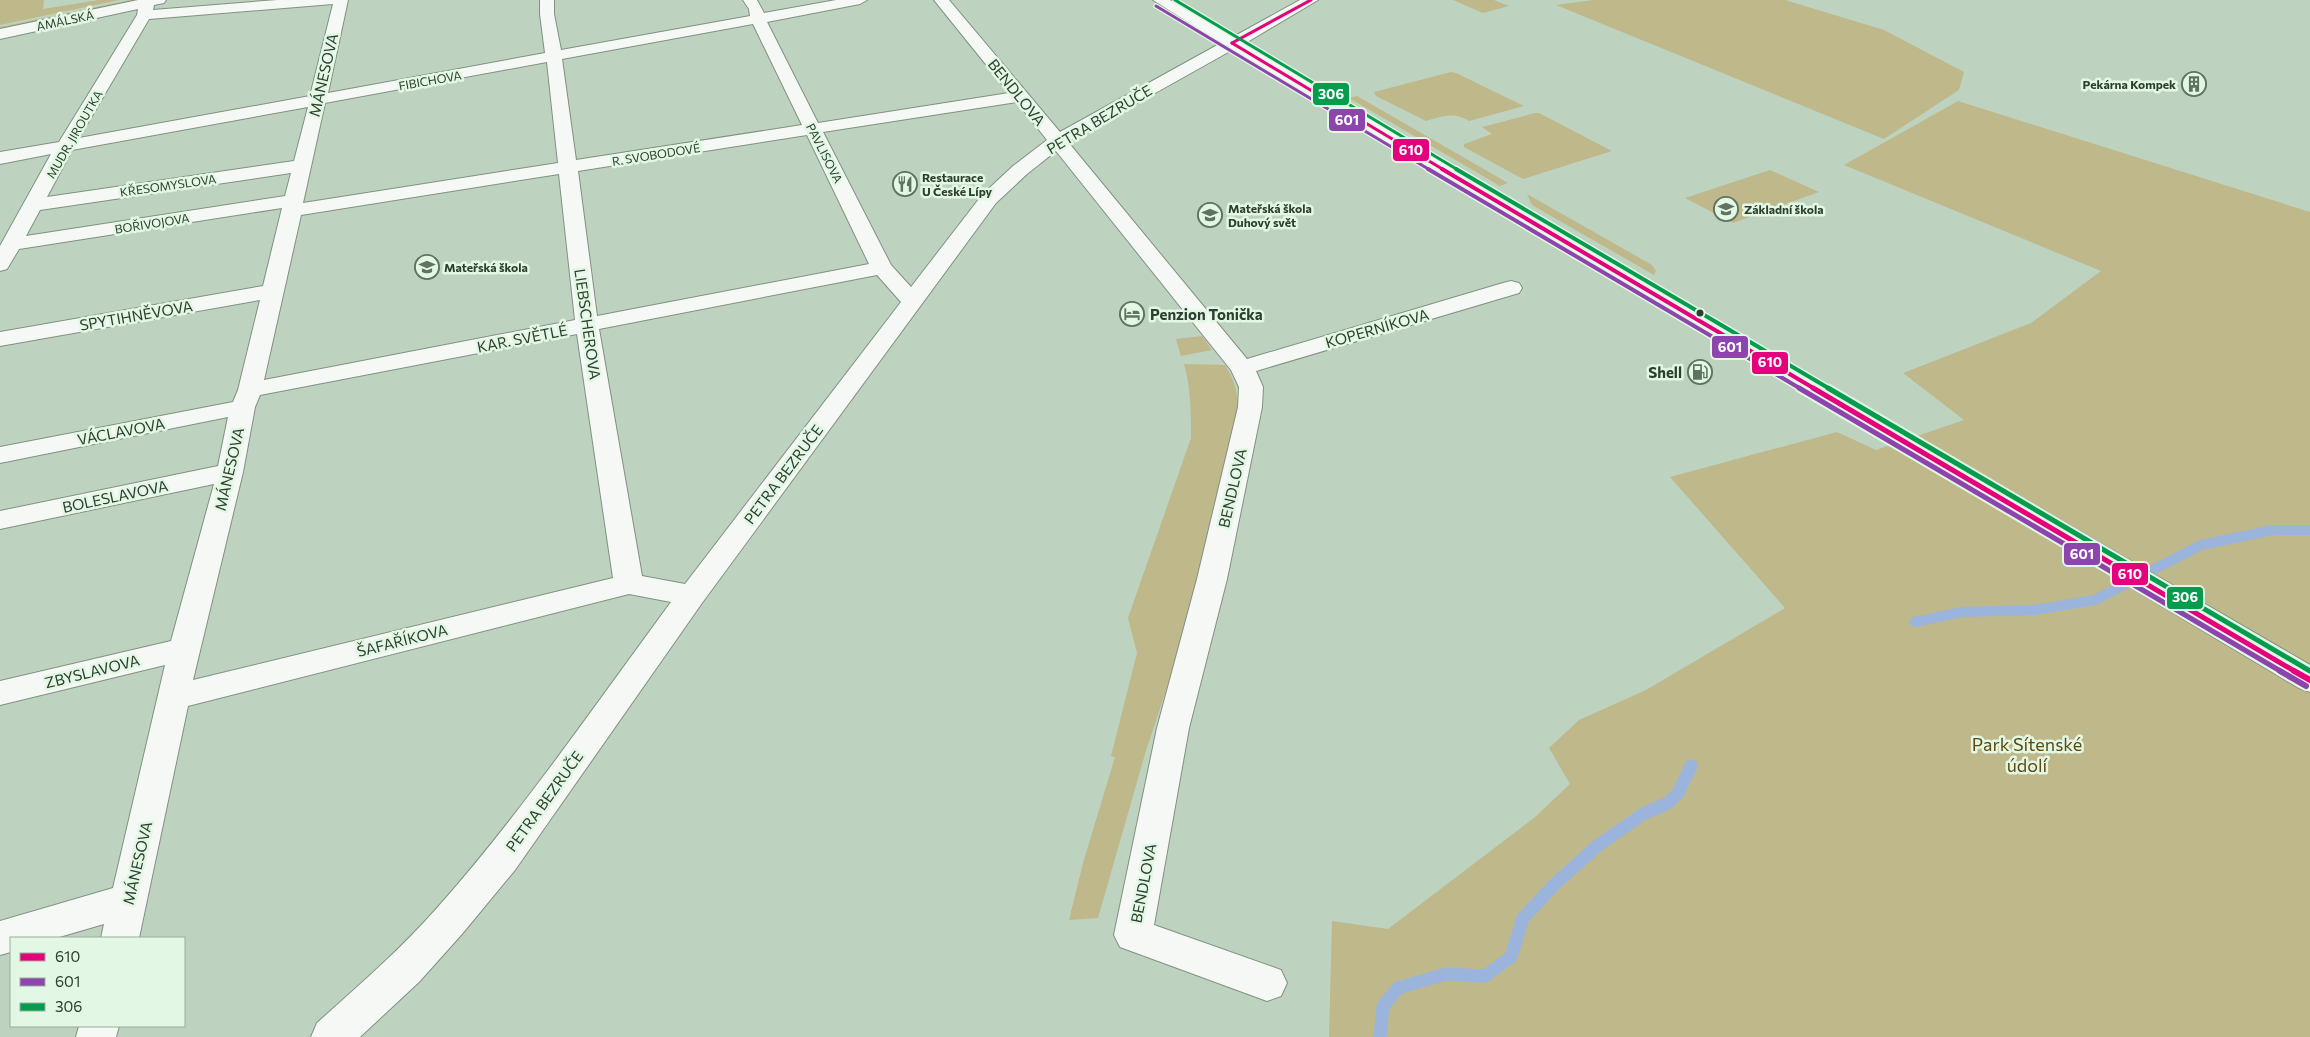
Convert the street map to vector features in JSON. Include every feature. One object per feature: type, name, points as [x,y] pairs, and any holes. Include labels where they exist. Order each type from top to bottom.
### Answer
[{"type":"street","name":"AMÁLSKÁ","points":[[0,34],[150,6],[332,0]]},
{"type":"street","name":"MÁNESOVA","points":[[120,937],[184,648],[230,472],[341,0]]},
{"type":"street","name":"LIEBSCHEROVA","points":[[548,0],[547,14],[587,326],[629,584]]},
{"type":"street","name":"PAVLISOVA","points":[[750,0],[882,268],[911,300]]},
{"type":"street","name":"FIBICHOVA","points":[[0,158],[860,0]]},
{"type":"street","name":"BENDLOVA","points":[[940,0],[1022,96],[1242,368],[1251,386],[1250,407],[1212,579],[1173,728],[1133,935],[1267,983]]},
{"type":"street","points":[[1160,0],[1472,187],[2310,680]]},
{"type":"street","name":"PETRA BEZRUČE","points":[[332,1037],[418,955],[449,922],[496,866],[692,596],[911,300],[989,199],[1020,170],[1058,141],[1311,0]]},
{"type":"street","name":"MUDR. JIROUTKA","points":[[0,265],[65,146],[150,6]]},
{"type":"street","name":"R. SVOBODOVÉ","points":[[292,206],[567,168],[1022,96]]},
{"type":"street","name":"KŘESOMYSLOVA","points":[[34,205],[301,166]]},
{"type":"street","name":"BOŘIVOJOVA","points":[[12,244],[292,206]]},
{"type":"street","name":"KAR. SVĚTLÉ","points":[[246,399],[587,326],[882,268]]},
{"type":"street","name":"KOPERNÍKOVA","points":[[1242,368],[1511,288]]},
{"type":"street","name":"SPYTIHNĚVOVA","points":[[0,339],[272,291]]},
{"type":"street","name":"VÁCLAVOVA","points":[[0,455],[246,399]]},
{"type":"street","name":"BOLESLAVOVA","points":[[0,520],[230,472]]},
{"type":"street","points":[[629,584],[692,596]]},
{"type":"street","name":"ŠAFAŘÍKOVA","points":[[174,697],[629,584]]},
{"type":"street","name":"ZBYSLAVOVA","points":[[0,693],[184,648]]},
{"type":"street","points":[[0,938],[129,900]]},
{"type":"green space","points":[[0,0],[44,0],[43,9],[99,0],[119,0],[0,25]]},
{"type":"green space","points":[[130,0],[141,0],[0,30],[0,27]]},
{"type":"green space","points":[[1453,0],[1494,0],[1509,6],[1483,13]]},
{"type":"green space","points":[[1593,0],[1785,0],[1884,30],[1964,72],[1959,90],[1884,139],[1556,5]]},
{"type":"green space","points":[[1451,72],[1524,106],[1469,121],[1453,116],[1426,121],[1376,96],[1374,92]]},
{"type":"green space","points":[[1357,96],[1508,183],[1500,186],[1349,98]]},
{"type":"green space","name":"Park Sítenské údolí","points":[[1958,101],[2310,212],[2310,1037],[1329,1037],[1332,921],[1388,929],[1534,818],[1570,784],[1549,748],[1579,720],[1646,690],[1785,608],[1670,477],[1837,432],[1876,450],[1964,420],[1903,373],[2031,323],[2101,271],[1844,165]]},
{"type":"green space","points":[[1539,113],[1612,151],[1523,179],[1464,147],[1464,144],[1492,134],[1482,127]]},
{"type":"green space","points":[[1770,170],[1819,192],[1733,223],[1685,198]]},
{"type":"green space","points":[[1527,194],[1652,265],[1656,271],[1654,275],[1532,205]]},
{"type":"green space","points":[[1202,336],[1212,350],[1181,356],[1176,339]]},
{"type":"green space","points":[[1184,364],[1225,365],[1236,388],[1237,413],[1203,564],[1175,663],[1145,754],[1098,918],[1069,920],[1083,863],[1115,757],[1111,756],[1137,653],[1128,618],[1191,438],[1191,410]]},
{"type":"waterway","points":[[1915,622],[1962,612],[2035,610],[2095,600],[2201,545],[2273,530],[2310,530]]},
{"type":"waterway","points":[[1380,1037],[1383,1006],[1398,988],[1446,974],[1485,976],[1511,957],[1523,918],[1555,884],[1597,846],[1643,814],[1668,803],[1678,793],[1691,766]]},
{"type":"transit line","name":"306","points":[[1175,0],[1493,191],[2310,671]]},
{"type":"transit line","name":"610","points":[[1232,43],[1311,0]]},
{"type":"transit line","name":"601","points":[[1156,6],[1485,203],[2306,686]]},
{"type":"transit line","name":"610","points":[[1232,43],[1489,197],[2310,680]]},
{"type":"place","name":"Pekárna Kompek","points":[[2194,84]]},
{"type":"place","name":"Restaurace U České Lípy","points":[[905,184]]},
{"type":"place","name":"Základní škola","points":[[1726,209]]},
{"type":"place","name":"Mateřská škola Duhový svět","points":[[1210,215]]},
{"type":"place","name":"Mateřská škola","points":[[427,267]]},
{"type":"place","name":"Penzion Tonička","points":[[1132,314]]},
{"type":"place","name":"Shell","points":[[1700,372]]}]
